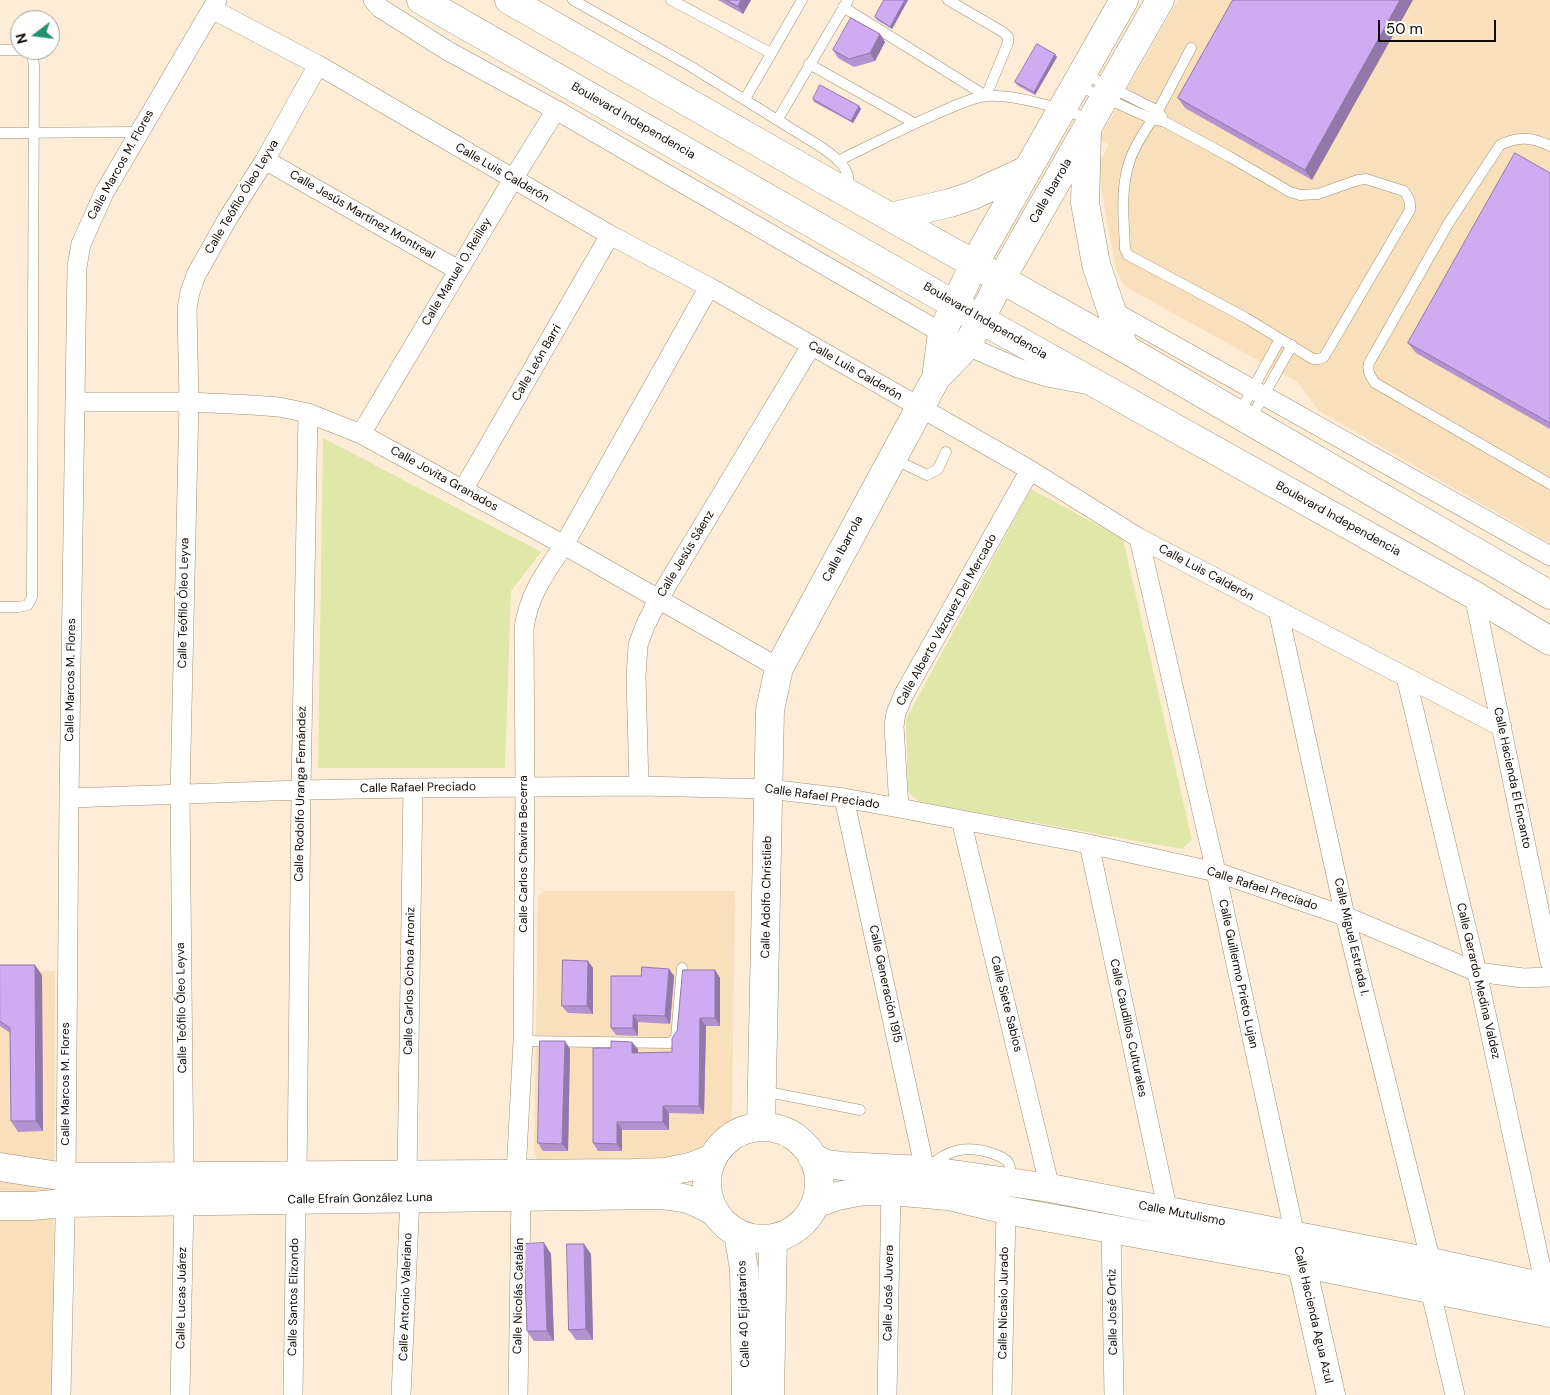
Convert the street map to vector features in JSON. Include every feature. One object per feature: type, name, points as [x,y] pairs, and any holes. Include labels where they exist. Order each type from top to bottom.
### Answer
[{"type":"main road","name":"Boulevard Independencia","points":[[421,0],[954,304],[1474,595],[1550,641]]},
{"type":"main road","points":[[509,0],[1124,348],[1550,594]]},
{"type":"main road","name":"Calle Ibarrola","points":[[936,378],[942,333],[954,304],[974,264],[1124,0]]},
{"type":"main road","name":"Calle Ibarrola","points":[[779,668],[936,378],[967,346],[1001,279],[1160,0]]},
{"type":"main road","points":[[1099,108],[1085,203],[1096,264],[1124,348]]},
{"type":"main road","points":[[890,217],[950,203],[971,196],[1027,170]]},
{"type":"main road","name":"Calle Adolfo Christlieb","points":[[762,1126],[770,710],[779,668]]},
{"type":"main road","points":[[762,1126],[779,1129],[795,1136],[808,1149],[812,1157],[819,1176],[818,1193],[815,1204],[807,1218],[795,1230],[773,1238],[752,1239],[738,1233],[716,1213],[709,1195],[707,1176],[713,1158],[721,1145],[733,1135],[747,1129],[762,1126]]},
{"type":"main road","name":"Calle Mutulismo","points":[[812,1157],[826,1164],[925,1170],[1050,1188],[1431,1262],[1548,1287]]},
{"type":"main road","name":"Calle Efraín González Luna","points":[[0,1167],[65,1190],[518,1185],[665,1172],[690,1167],[713,1158]]},
{"type":"main road","name":"Calle Efraín González Luna","points":[[518,1185],[680,1196],[694,1200],[716,1213]]},
{"type":"main road","name":"Calle Efraín González Luna","points":[[0,1206],[32,1206],[65,1190]]},
{"type":"main road","points":[[815,1204],[836,1196],[864,1191],[891,1191],[948,1196],[1006,1210],[1300,1263],[1550,1313]]},
{"type":"main road","name":"Calle 40 Ejidatarios","points":[[738,1233],[759,1364],[770,1395]]},
{"type":"main road","name":"Calle Hacienda Agua Azul","points":[[1295,1235],[1330,1395]]},
{"type":"main road","name":"Calle 40 Ejidatarios","points":[[746,1395],[759,1364],[773,1238]]},
{"type":"street","points":[[373,0],[380,8],[448,51],[556,110],[942,333],[1018,368],[1106,389]]},
{"type":"street","name":"Calle Luis Calderón","points":[[215,4],[610,235],[709,288],[1030,470],[1140,538],[1502,727]]},
{"type":"street","name":"Calle Marcos M. Flores","points":[[61,1395],[77,267],[81,244],[104,192],[215,4]]},
{"type":"street","name":"Calle Teófilo Óleo Leyva","points":[[184,1189],[180,794],[189,402],[187,309],[196,275],[228,218],[265,160],[318,65]]},
{"type":"street","name":"Calle Manuel O. Reilley","points":[[360,434],[556,110]]},
{"type":"street","name":"Calle Jesús Martínez Montreal","points":[[265,160],[458,270]]},
{"type":"street","name":"Calle León Barri","points":[[463,490],[610,235]]},
{"type":"street","points":[[564,545],[709,288]]},
{"type":"street","points":[[1111,310],[1550,556]]},
{"type":"street","name":"Calle Jesús Sáenz","points":[[639,786],[636,677],[638,645],[645,626],[658,600],[811,346]]},
{"type":"street","name":"Calle Jovita Granados","points":[[75,402],[189,402],[279,407],[308,413],[360,434],[564,545],[779,668]]},
{"type":"street","name":"Calle Rodolfo Uranga Fernández","points":[[296,1187],[308,413]]},
{"type":"street","name":"Calle Alberto Vázquez Del Mercado","points":[[899,808],[894,735],[896,713],[904,694],[1030,470]]},
{"type":"street","name":"Calle Guillermo Prieto Lujan","points":[[1140,538],[1216,872],[1295,1235]]},
{"type":"street","name":"Calle Carlos Chavira Becerra","points":[[518,1185],[523,1041],[524,628],[526,612],[538,583],[564,545]]},
{"type":"street","name":"Calle Hacienda El Encanto","points":[[1474,595],[1550,962]]},
{"type":"street","name":"Calle Miguel Estrada I.","points":[[1278,610],[1345,916],[1431,1262]]},
{"type":"street","name":"Calle Gerardo Medina Valdez","points":[[1406,677],[1477,972],[1548,1287]]},
{"type":"street","name":"Calle Rafael Preciado","points":[[69,798],[301,790],[639,786],[769,789],[844,798],[1088,844],[1216,872],[1345,916],[1477,972],[1523,978],[1550,977]]},
{"type":"street","name":"Calle Carlos Ochoa Arroniz","points":[[408,1186],[413,788]]},
{"type":"street","name":"Calle Generación 1915","points":[[844,798],[925,1170]]},
{"type":"street","name":"Calle Siete Sabios","points":[[962,820],[1050,1188]]},
{"type":"street","name":"Calle Caudillos Culturales","points":[[1088,844],[1168,1212]]},
{"type":"street","name":"Calle Nicolás Catalán","points":[[518,1185],[518,1395]]},
{"type":"street","name":"Calle Antonio Valeriano","points":[[401,1395],[408,1186]]},
{"type":"street","name":"Calle Santos Elizondo","points":[[292,1395],[296,1187]]},
{"type":"street","name":"Calle Lucas Juárez","points":[[180,1395],[184,1189]]},
{"type":"street","name":"Calle José Juvera","points":[[887,1395],[891,1191]]},
{"type":"street","name":"Calle Nicasio Jurado","points":[[1002,1395],[1006,1210]]},
{"type":"street","name":"Calle José Ortiz","points":[[1111,1229],[1114,1395]]},
{"type":"street","points":[[1430,1289],[1455,1395]]},
{"type":"lane","points":[[573,0],[745,99],[840,160],[849,174],[848,193]]},
{"type":"lane","points":[[672,0],[771,53]]},
{"type":"lane","points":[[745,99],[802,0]]},
{"type":"lane","points":[[948,0],[1003,32],[1008,37],[1008,43],[986,96]]},
{"type":"lane","points":[[778,119],[845,4],[986,96]]},
{"type":"lane","points":[[840,160],[914,123],[960,104],[986,96],[1013,98],[1061,109],[1099,108],[1155,115],[1290,192],[1318,194],[1366,179],[1404,191],[1410,199],[1410,210],[1324,357],[1313,359],[1280,338],[1128,256],[1123,201],[1130,161],[1155,115],[1191,48]]},
{"type":"lane","points":[[0,50],[27,50],[32,55],[34,65],[32,597],[28,605],[0,607]]},
{"type":"lane","points":[[809,64],[914,123]]},
{"type":"lane","points":[[1079,79],[1099,108]]},
{"type":"lane","points":[[0,133],[138,132]]},
{"type":"lane","points":[[1550,146],[1530,139],[1512,139],[1500,145],[1448,224],[1369,363],[1368,369],[1375,383],[1550,484]]},
{"type":"lane","points":[[1259,392],[1280,338]]},
{"type":"lane","points":[[1244,418],[1259,392],[1292,345]]},
{"type":"lane","points":[[893,458],[927,475],[938,469],[946,452]]},
{"type":"lane","points":[[523,1041],[670,1043],[676,1038],[682,968]]},
{"type":"lane","points":[[762,1091],[860,1110]]},
{"type":"shaded area","points":[[1178,0],[1550,0],[1550,543],[1319,411],[1297,382],[1124,286],[1116,269],[1097,165],[1109,145],[1099,139]]},
{"type":"shaded area","points":[[544,891],[735,891],[732,1124],[698,1149],[664,1158],[538,1160],[534,1152],[538,896]]},
{"type":"shaded area","points":[[0,969],[55,971],[53,1395],[0,1395]]},
{"type":"green space","points":[[323,438],[541,552],[511,591],[505,768],[318,768]]},
{"type":"green space","points":[[1031,489],[1123,539],[1192,840],[1182,849],[919,802],[908,792],[906,719]]},
{"type":"building","points":[[726,0],[741,0],[738,6]]},
{"type":"building","points":[[884,0],[905,0],[890,27],[875,17]]},
{"type":"building","points":[[1233,0],[1400,0],[1305,170],[1178,98]]},
{"type":"building","points":[[851,18],[880,34],[870,53],[849,59],[833,50]]},
{"type":"building","points":[[1037,44],[1055,54],[1034,92],[1015,82]]},
{"type":"building","points":[[820,85],[859,106],[851,121],[813,99]]},
{"type":"building","points":[[1515,153],[1550,173],[1550,423],[1408,343]]},
{"type":"building","points":[[563,960],[588,961],[587,1006],[562,1006]]},
{"type":"building","points":[[0,965],[35,965],[36,1121],[11,1121],[10,1028],[0,1021]]},
{"type":"building","points":[[642,967],[669,969],[665,1016],[633,1015],[633,1028],[611,1028],[611,976],[641,976]]},
{"type":"building","points":[[683,970],[715,970],[715,1018],[700,1018],[699,1106],[663,1106],[663,1122],[617,1122],[617,1144],[593,1143],[593,1048],[611,1048],[611,1041],[632,1042],[632,1053],[672,1052],[672,1038],[677,1031]]},
{"type":"building","points":[[540,1041],[565,1041],[562,1144],[538,1143]]},
{"type":"building","points":[[544,1243],[547,1331],[527,1331],[524,1244]]},
{"type":"building","points":[[567,1244],[584,1244],[586,1329],[569,1330]]}]
